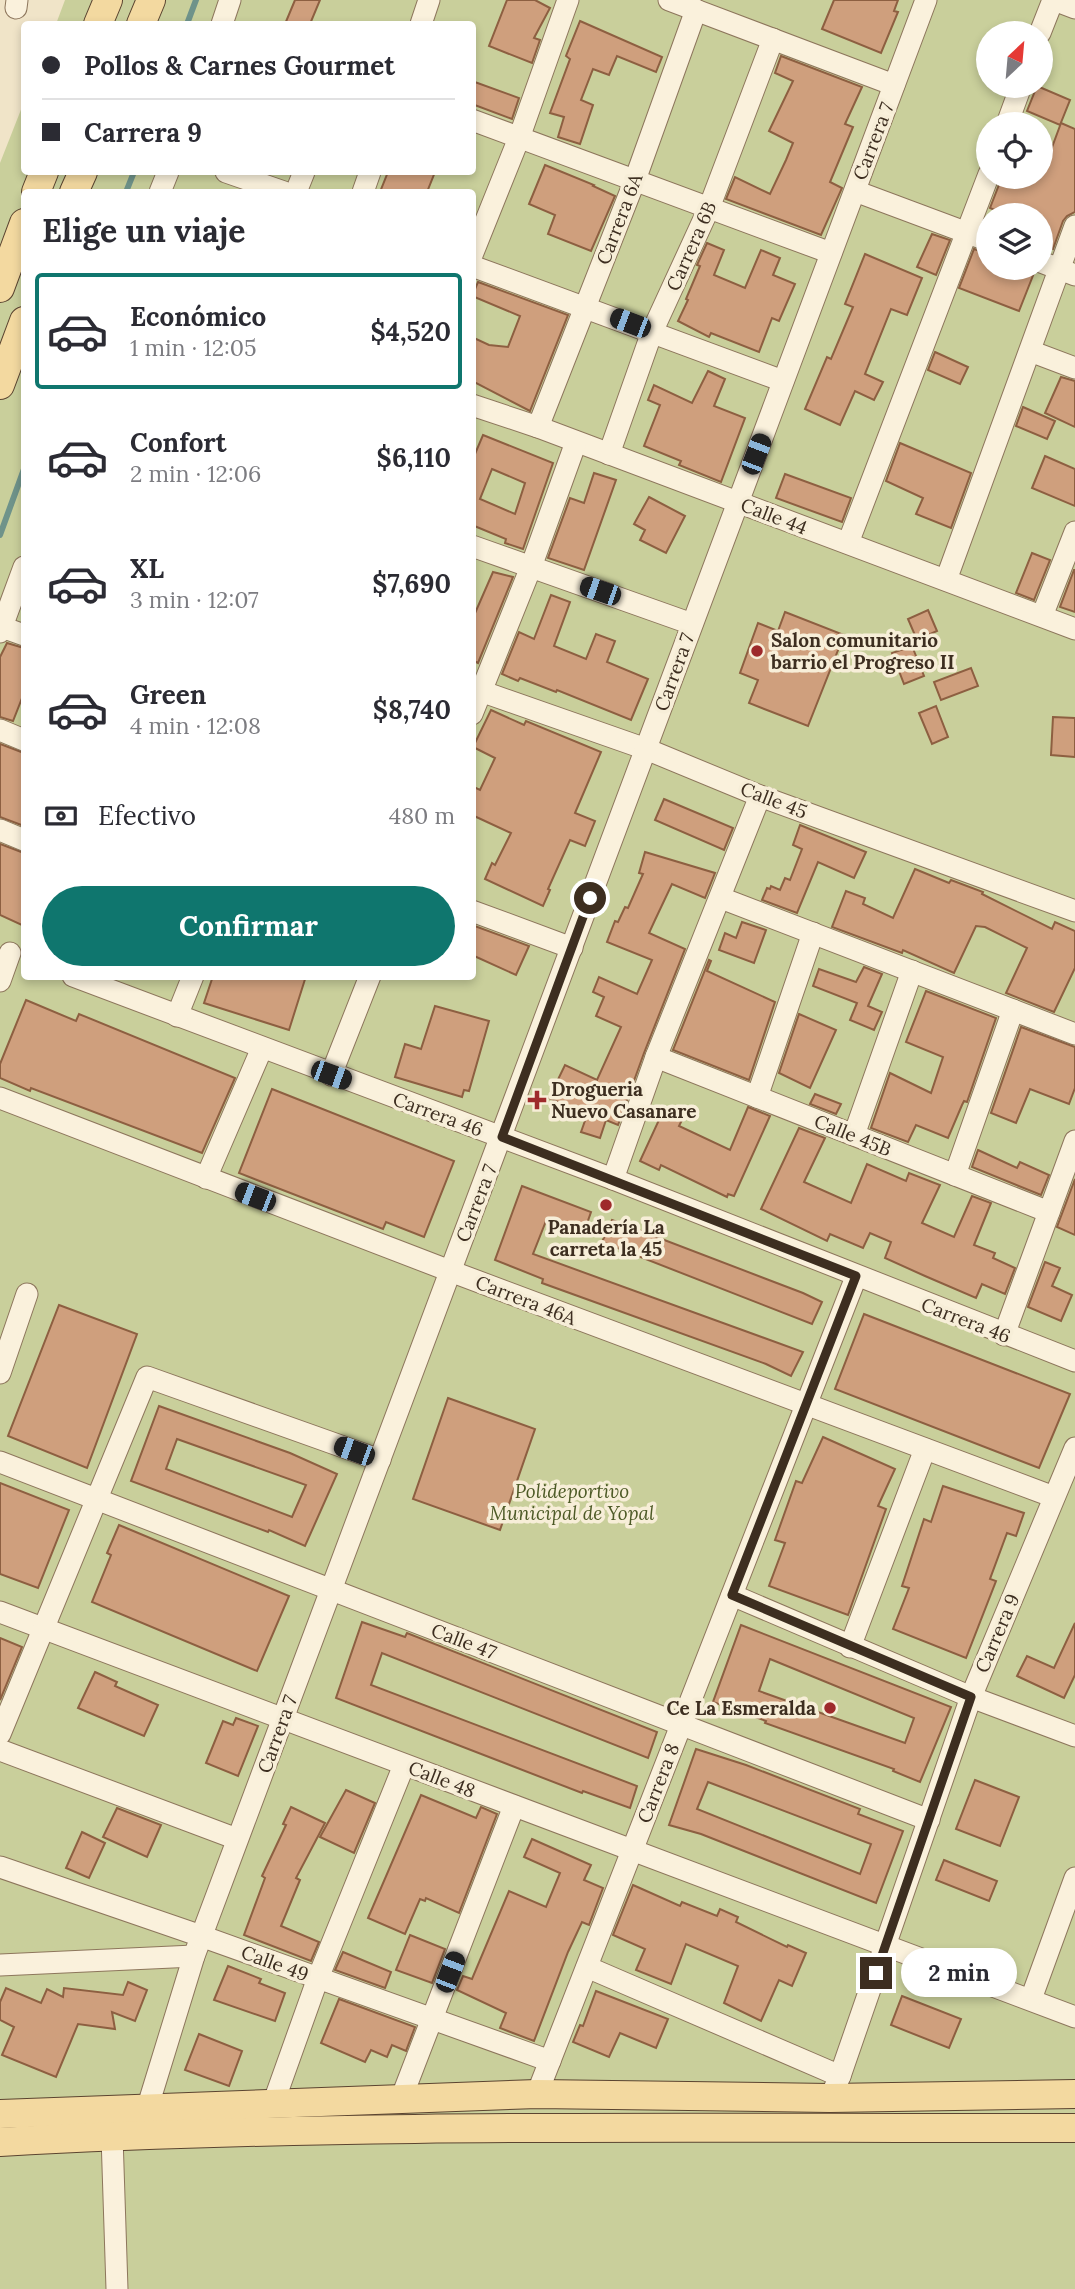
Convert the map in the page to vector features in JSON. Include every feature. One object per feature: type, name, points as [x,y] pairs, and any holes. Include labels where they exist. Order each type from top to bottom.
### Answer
[{"type":"main road","points":[[99,21],[107,0]]},
{"type":"main road","points":[[142,21],[151,0]]},
{"type":"main road","points":[[0,288],[14,234]]},
{"type":"main road","points":[[0,385],[21,329]]},
{"type":"main road","points":[[0,2142],[273,2105],[401,2099],[835,2087],[1075,2094]]},
{"type":"main road","points":[[0,2114],[133,2126],[324,2130],[1075,2127]]},
{"type":"street","points":[[223,21],[230,0]]},
{"type":"street","points":[[422,21],[429,0]]},
{"type":"street","points":[[476,245],[519,138],[568,0]]},
{"type":"street","points":[[669,0],[696,10],[724,9],[773,39],[894,85]]},
{"type":"street","name":"Carrera 7","points":[[117,2289],[133,2126],[197,1946],[926,0]]},
{"type":"street","points":[[1045,21],[1053,0],[1075,8]]},
{"type":"street","name":"Carrera 6A","points":[[538,427],[635,180],[696,10]]},
{"type":"street","name":"Carrera 6B","points":[[609,454],[652,331],[709,208],[773,39]]},
{"type":"street","points":[[476,122],[831,253]]},
{"type":"street","points":[[235,175],[275,189]]},
{"type":"street","points":[[848,543],[984,189]]},
{"type":"street","points":[[855,191],[976,235]]},
{"type":"street","points":[[946,580],[1075,226]]},
{"type":"street","points":[[476,266],[783,381]]},
{"type":"street","points":[[1031,351],[1075,368]]},
{"type":"street","name":"Calle 44","points":[[476,406],[538,427],[1075,629]]},
{"type":"street","points":[[477,690],[531,567],[576,442]]},
{"type":"street","points":[[1042,616],[1075,532]]},
{"type":"street","points":[[476,547],[692,624]]},
{"type":"street","points":[[21,575],[1,629],[21,634]]},
{"type":"street","name":"Calle 45","points":[[477,690],[646,749],[760,796],[1075,912]]},
{"type":"street","points":[[0,730],[21,739]]},
{"type":"street","points":[[612,1179],[656,1057],[722,898],[760,796]]},
{"type":"street","points":[[0,830],[21,839]]},
{"type":"street","points":[[722,898],[1075,1034]]},
{"type":"street","points":[[476,912],[572,948]]},
{"type":"street","points":[[757,1097],[813,933]]},
{"type":"street","points":[[0,981],[12,953]]},
{"type":"street","points":[[854,1135],[912,971]]},
{"type":"street","name":"Carrera 46","points":[[84,980],[612,1179],[1075,1361]]},
{"type":"street","points":[[177,1016],[191,980]]},
{"type":"street","points":[[331,1075],[368,980]]},
{"type":"street","points":[[955,1175],[1013,1010]]},
{"type":"street","points":[[206,1178],[262,1048]]},
{"type":"street","name":"Calle 45B","points":[[656,1057],[1049,1212]]},
{"type":"street","name":"Carrera 46A","points":[[0,1098],[450,1271],[1054,1496]]},
{"type":"street","points":[[1004,1335],[1075,1141]]},
{"type":"street","name":"Carrera 8","points":[[537,2094],[856,1276]]},
{"type":"street","points":[[0,1373],[27,1294]]},
{"type":"street","points":[[0,1734],[147,1377],[380,1460]]},
{"type":"street","name":"Carrera 9","points":[[835,2087],[971,1697],[1075,1448]]},
{"type":"street","points":[[850,1647],[925,1449]]},
{"type":"street","name":"Calle 47","points":[[0,1462],[929,1820]]},
{"type":"street","points":[[732,1595],[971,1697],[1075,1736]]},
{"type":"street","name":"Calle 48","points":[[0,1612],[1075,2017]]},
{"type":"street","points":[[0,1750],[237,1839]]},
{"type":"street","points":[[273,2105],[318,1979],[404,1765]]},
{"type":"street","points":[[401,2099],[514,1806]]},
{"type":"street","name":"Calle 49","points":[[0,1867],[197,1946],[318,1979],[550,2062]]},
{"type":"street","points":[[1031,1999],[1075,1878]]},
{"type":"street","points":[[0,1965],[197,1946]]},
{"type":"street","points":[[587,1967],[835,2087]]},
{"type":"green space","name":"Polideportivo Municipal de Yopal","points":[[65,0],[1075,0],[1075,2289],[0,2289],[0,163],[21,110],[21,175],[476,175],[476,21],[57,21]]},
{"type":"building","points":[[295,0],[320,0],[311,21],[286,21]]},
{"type":"building","points":[[507,0],[535,0],[550,8],[534,38],[540,40],[532,63],[489,46]]},
{"type":"building","points":[[834,0],[898,0],[894,11],[898,12],[881,53],[822,29]]},
{"type":"building","points":[[580,21],[662,57],[656,72],[617,56],[609,75],[593,69],[581,100],[593,105],[580,144],[558,137],[564,117],[550,113],[570,59],[566,56]]},
{"type":"building","points":[[781,56],[862,87],[845,124],[853,127],[830,182],[842,188],[821,235],[726,199],[735,177],[770,194],[793,143],[769,131],[793,81],[775,73]]},
{"type":"building","points":[[476,82],[519,98],[512,119],[476,106]]},
{"type":"building","points":[[1054,93],[1070,100],[1060,125],[1053,122],[1053,112],[1027,111],[1032,98],[1054,98]]},
{"type":"building","points":[[1061,123],[1075,129],[1075,212],[1063,221],[1053,249],[1053,203],[992,203],[997,189],[1053,189],[1053,145]]},
{"type":"building","points":[[545,165],[615,196],[591,251],[548,234],[555,215],[529,204]]},
{"type":"building","points":[[387,175],[434,175],[428,189],[381,189]]},
{"type":"building","points":[[932,234],[950,240],[936,275],[917,267]]},
{"type":"building","points":[[707,243],[724,250],[714,275],[745,288],[761,250],[780,258],[773,275],[795,284],[779,321],[772,318],[759,352],[711,333],[709,337],[678,321]]},
{"type":"building","points":[[974,249],[976,280],[1031,280],[1019,311],[959,288]]},
{"type":"building","points":[[865,254],[922,278],[907,315],[891,309],[865,374],[883,382],[874,400],[855,391],[840,425],[805,409],[827,357],[831,359],[853,307],[845,304]]},
{"type":"building","points":[[478,282],[568,315],[530,411],[476,383],[476,339],[489,345],[508,347],[520,316],[476,298]]},
{"type":"building","points":[[935,352],[968,367],[960,384],[928,370]]},
{"type":"building","points":[[708,371],[725,379],[714,406],[745,418],[721,482],[679,465],[681,461],[644,446],[660,405],[648,400],[654,385],[692,403]]},
{"type":"building","points":[[1061,377],[1075,381],[1075,427],[1045,413]]},
{"type":"building","points":[[1023,407],[1055,421],[1047,439],[1016,426]]},
{"type":"building","points":[[483,435],[553,463],[523,549],[505,543],[506,539],[476,527],[476,452]],"holes":[[[492,469],[525,483],[515,514],[480,499]]]},
{"type":"building","points":[[900,443],[971,473],[951,528],[916,514],[923,498],[886,481]]},
{"type":"building","points":[[1045,456],[1075,469],[1075,506],[1032,488]]},
{"type":"building","points":[[594,473],[616,480],[584,570],[548,558],[570,498],[584,503]]},
{"type":"building","points":[[785,474],[851,498],[842,522],[776,498]]},
{"type":"building","points":[[649,497],[685,516],[666,553],[640,540],[645,530],[634,524]]},
{"type":"building","points":[[1032,553],[1050,560],[1034,600],[1016,593]]},
{"type":"building","points":[[1075,570],[1075,612],[1060,607]]},
{"type":"building","points":[[493,572],[513,577],[478,663],[476,662],[476,611]]},
{"type":"building","points":[[551,595],[570,602],[554,646],[586,659],[596,634],[615,641],[607,662],[648,679],[631,720],[557,690],[556,692],[520,678],[518,681],[502,674],[519,632],[534,639]]},
{"type":"building","points":[[928,610],[937,631],[917,640],[908,619]]},
{"type":"building","points":[[785,612],[844,635],[808,726],[749,703],[758,680],[740,673],[758,623],[778,631]]},
{"type":"building","points":[[7,643],[21,647],[21,701],[13,721],[0,717],[0,657]]},
{"type":"building","points":[[912,646],[924,676],[904,684],[892,653]]},
{"type":"building","points":[[971,668],[978,686],[941,700],[934,682]]},
{"type":"building","points":[[936,706],[948,737],[932,744],[919,713]]},
{"type":"building","points":[[491,710],[524,725],[526,721],[601,752],[575,813],[595,821],[585,846],[570,840],[543,906],[485,879],[511,833],[476,817],[476,788],[480,790],[495,758],[476,748],[476,741]]},
{"type":"building","points":[[1053,717],[1075,718],[1075,757],[1051,755]]},
{"type":"building","points":[[0,744],[21,752],[21,825],[0,817]]},
{"type":"building","points":[[664,799],[733,828],[724,850],[655,820]]},
{"type":"building","points":[[800,825],[866,852],[854,878],[818,862],[797,913],[762,900],[767,888],[770,889],[771,886],[780,890],[785,878],[790,880],[802,849],[793,845]]},
{"type":"building","points":[[0,844],[21,852],[21,925],[0,915]]},
{"type":"building","points":[[645,852],[715,873],[705,898],[672,884],[649,933],[685,949],[618,1125],[606,1120],[600,1138],[581,1132],[587,1115],[549,1098],[565,1065],[597,1080],[621,1027],[596,1016],[604,997],[593,992],[599,977],[637,994],[652,960],[607,942],[615,921],[618,922],[625,907],[628,908],[643,874],[639,873]]},
{"type":"building","points":[[915,869],[949,883],[951,880],[983,892],[982,894],[1052,929],[1055,922],[1075,931],[1075,968],[1054,1012],[1006,993],[1027,948],[985,927],[976,926],[954,973],[903,950],[902,953],[832,927],[846,891],[865,898],[863,904],[893,918]]},
{"type":"building","points":[[742,922],[766,930],[754,963],[719,950],[725,933],[736,938]]},
{"type":"building","points":[[476,926],[529,946],[516,975],[476,957]]},
{"type":"building","points":[[709,960],[711,961],[707,971],[775,1002],[749,1080],[673,1050]]},
{"type":"building","points":[[864,967],[882,974],[868,1006],[882,1012],[874,1030],[850,1020],[857,1003],[813,986],[819,969],[856,982]]},
{"type":"building","points":[[212,980],[305,980],[289,1030],[204,1003]]},
{"type":"building","points":[[926,991],[996,1018],[967,1102],[964,1101],[948,1138],[916,1125],[908,1142],[871,1128],[890,1073],[931,1093],[943,1057],[906,1042]]},
{"type":"building","points":[[26,1000],[76,1021],[79,1014],[235,1078],[202,1153],[0,1078],[0,1064]]},
{"type":"building","points":[[435,1006],[489,1021],[469,1091],[464,1090],[462,1097],[395,1077],[405,1044],[421,1049]]},
{"type":"building","points":[[799,1014],[836,1030],[810,1088],[779,1073]]},
{"type":"building","points":[[1021,1027],[1075,1047],[1075,1088],[1069,1104],[1030,1089],[1016,1123],[991,1113]]},
{"type":"building","points":[[272,1089],[454,1161],[424,1237],[386,1222],[383,1229],[239,1173]]},
{"type":"building","points":[[815,1094],[841,1104],[836,1114],[810,1104]]},
{"type":"building","points":[[748,1107],[770,1116],[734,1196],[728,1194],[727,1197],[661,1165],[659,1170],[640,1161],[664,1109],[683,1118],[679,1126],[730,1150]]},
{"type":"building","points":[[799,1128],[825,1138],[804,1182],[851,1203],[867,1164],[906,1181],[909,1173],[940,1185],[922,1223],[954,1237],[972,1196],[991,1203],[974,1245],[995,1253],[993,1258],[1015,1268],[1005,1294],[982,1284],[976,1298],[885,1258],[891,1242],[870,1233],[863,1248],[830,1234],[827,1241],[761,1209]]},
{"type":"building","points":[[978,1150],[1017,1168],[1020,1162],[1049,1175],[1041,1195],[972,1167]]},
{"type":"building","points":[[1075,1179],[1075,1235],[1057,1227]]},
{"type":"building","points":[[522,1186],[591,1212],[583,1235],[546,1221],[533,1254],[803,1352],[791,1376],[766,1364],[542,1283],[543,1279],[495,1260]]},
{"type":"building","points":[[612,1220],[822,1302],[812,1324],[602,1242]]},
{"type":"building","points":[[1045,1262],[1060,1268],[1052,1286],[1072,1295],[1061,1321],[1028,1307]]},
{"type":"building","points":[[59,1305],[137,1334],[87,1468],[8,1436]]},
{"type":"building","points":[[864,1314],[1070,1394],[1039,1468],[835,1389]]},
{"type":"building","points":[[448,1398],[535,1429],[500,1530],[413,1499]]},
{"type":"building","points":[[159,1406],[290,1453],[337,1474],[305,1546],[269,1530],[268,1532],[131,1481]],"holes":[[[177,1439],[306,1485],[292,1517],[166,1469]]]},
{"type":"building","points":[[823,1437],[895,1469],[878,1506],[886,1509],[848,1615],[769,1586],[785,1543],[775,1540],[796,1481],[802,1483]]},
{"type":"building","points":[[0,1483],[69,1510],[38,1588],[0,1574]]},
{"type":"building","points":[[943,1486],[1024,1513],[1016,1536],[1007,1533],[990,1579],[996,1581],[966,1658],[893,1629],[909,1588],[902,1586],[924,1519],[931,1522]]},
{"type":"building","points":[[119,1525],[289,1596],[257,1671],[92,1602],[111,1555],[107,1553]]},
{"type":"building","points":[[362,1622],[405,1637],[407,1633],[657,1732],[648,1758],[382,1653],[371,1685],[637,1786],[630,1808],[583,1791],[582,1793],[336,1698]]},
{"type":"building","points":[[1075,1623],[1075,1675],[1064,1698],[1017,1676],[1027,1656],[1054,1668]]},
{"type":"building","points":[[741,1625],[951,1707],[920,1782],[893,1771],[894,1769],[713,1702]],"holes":[[[770,1659],[914,1718],[905,1743],[759,1691]]]},
{"type":"building","points":[[0,1638],[22,1647],[0,1700]]},
{"type":"building","points":[[95,1672],[117,1682],[115,1686],[158,1705],[144,1736],[78,1708]]},
{"type":"building","points":[[236,1718],[258,1726],[238,1776],[206,1763],[223,1721],[233,1725]]},
{"type":"building","points":[[696,1749],[746,1765],[860,1809],[858,1814],[903,1831],[876,1903],[701,1834],[669,1825]],"holes":[[[708,1782],[871,1844],[860,1874],[697,1809]]]},
{"type":"building","points":[[975,1780],[1019,1797],[1000,1846],[956,1829]]},
{"type":"building","points":[[346,1790],[375,1803],[354,1853],[320,1837]]},
{"type":"building","points":[[421,1795],[476,1818],[481,1807],[497,1814],[459,1913],[426,1898],[425,1901],[420,1899],[405,1934],[368,1918]]},
{"type":"building","points":[[291,1807],[325,1823],[296,1878],[300,1880],[281,1926],[319,1942],[311,1961],[244,1935],[265,1878],[262,1876],[286,1825],[283,1824]]},
{"type":"building","points":[[117,1808],[161,1825],[147,1857],[103,1837]]},
{"type":"building","points":[[82,1832],[105,1843],[89,1878],[66,1868]]},
{"type":"building","points":[[532,1839],[591,1865],[584,1880],[603,1888],[589,1925],[582,1922],[568,1952],[534,2041],[500,2028],[506,2013],[457,1990],[463,1976],[472,1979],[509,1891],[546,1907],[560,1873],[524,1857]]},
{"type":"building","points":[[944,1860],[997,1881],[989,1901],[936,1880]]},
{"type":"building","points":[[633,1885],[680,1906],[682,1902],[717,1916],[720,1909],[738,1917],[736,1922],[787,1947],[788,1945],[806,1953],[792,1986],[779,1980],[761,2021],[724,2003],[738,1966],[686,1944],[671,1984],[636,1970],[645,1949],[613,1935]]},
{"type":"building","points":[[410,1935],[445,1949],[432,1983],[396,1970]]},
{"type":"building","points":[[343,1952],[391,1972],[385,1988],[335,1970]]},
{"type":"building","points":[[228,1966],[261,1979],[259,1983],[285,1993],[275,2021],[214,2000]]},
{"type":"building","points":[[128,1982],[147,1990],[135,2021],[112,2012],[115,2029],[78,2024],[56,2077],[2,2055],[14,2027],[0,2020],[0,2002],[6,1988],[41,2003],[47,1989],[63,1997],[64,1988],[123,1995]]},
{"type":"building","points":[[596,1991],[668,2019],[656,2048],[620,2033],[609,2057],[573,2042],[580,2025],[583,2026]]},
{"type":"building","points":[[902,1996],[961,2019],[949,2048],[891,2025]]},
{"type":"building","points":[[339,1999],[415,2027],[406,2051],[392,2045],[387,2057],[371,2050],[365,2062],[321,2043]]},
{"type":"building","points":[[199,2034],[242,2051],[229,2086],[185,2070]]},
{"type":"waterway","points":[[188,21],[196,0]]},
{"type":"waterway","points":[[127,189],[133,175]]},
{"type":"waterway","points":[[0,535],[21,477]]},
{"type":"place","name":"Salon comunitario barrio el Progreso II","points":[[757,651]]},
{"type":"place","name":"Drogueria Nuevo Casanare","points":[[537,1100]]},
{"type":"place","name":"Panadería La carreta la 45","points":[[606,1205]]},
{"type":"place","name":"Ce La Esmeralda","points":[[830,1708]]},
{"type":"route","points":[[590,898],[502,1137],[856,1276],[732,1595],[971,1697],[876,1973]]}]
